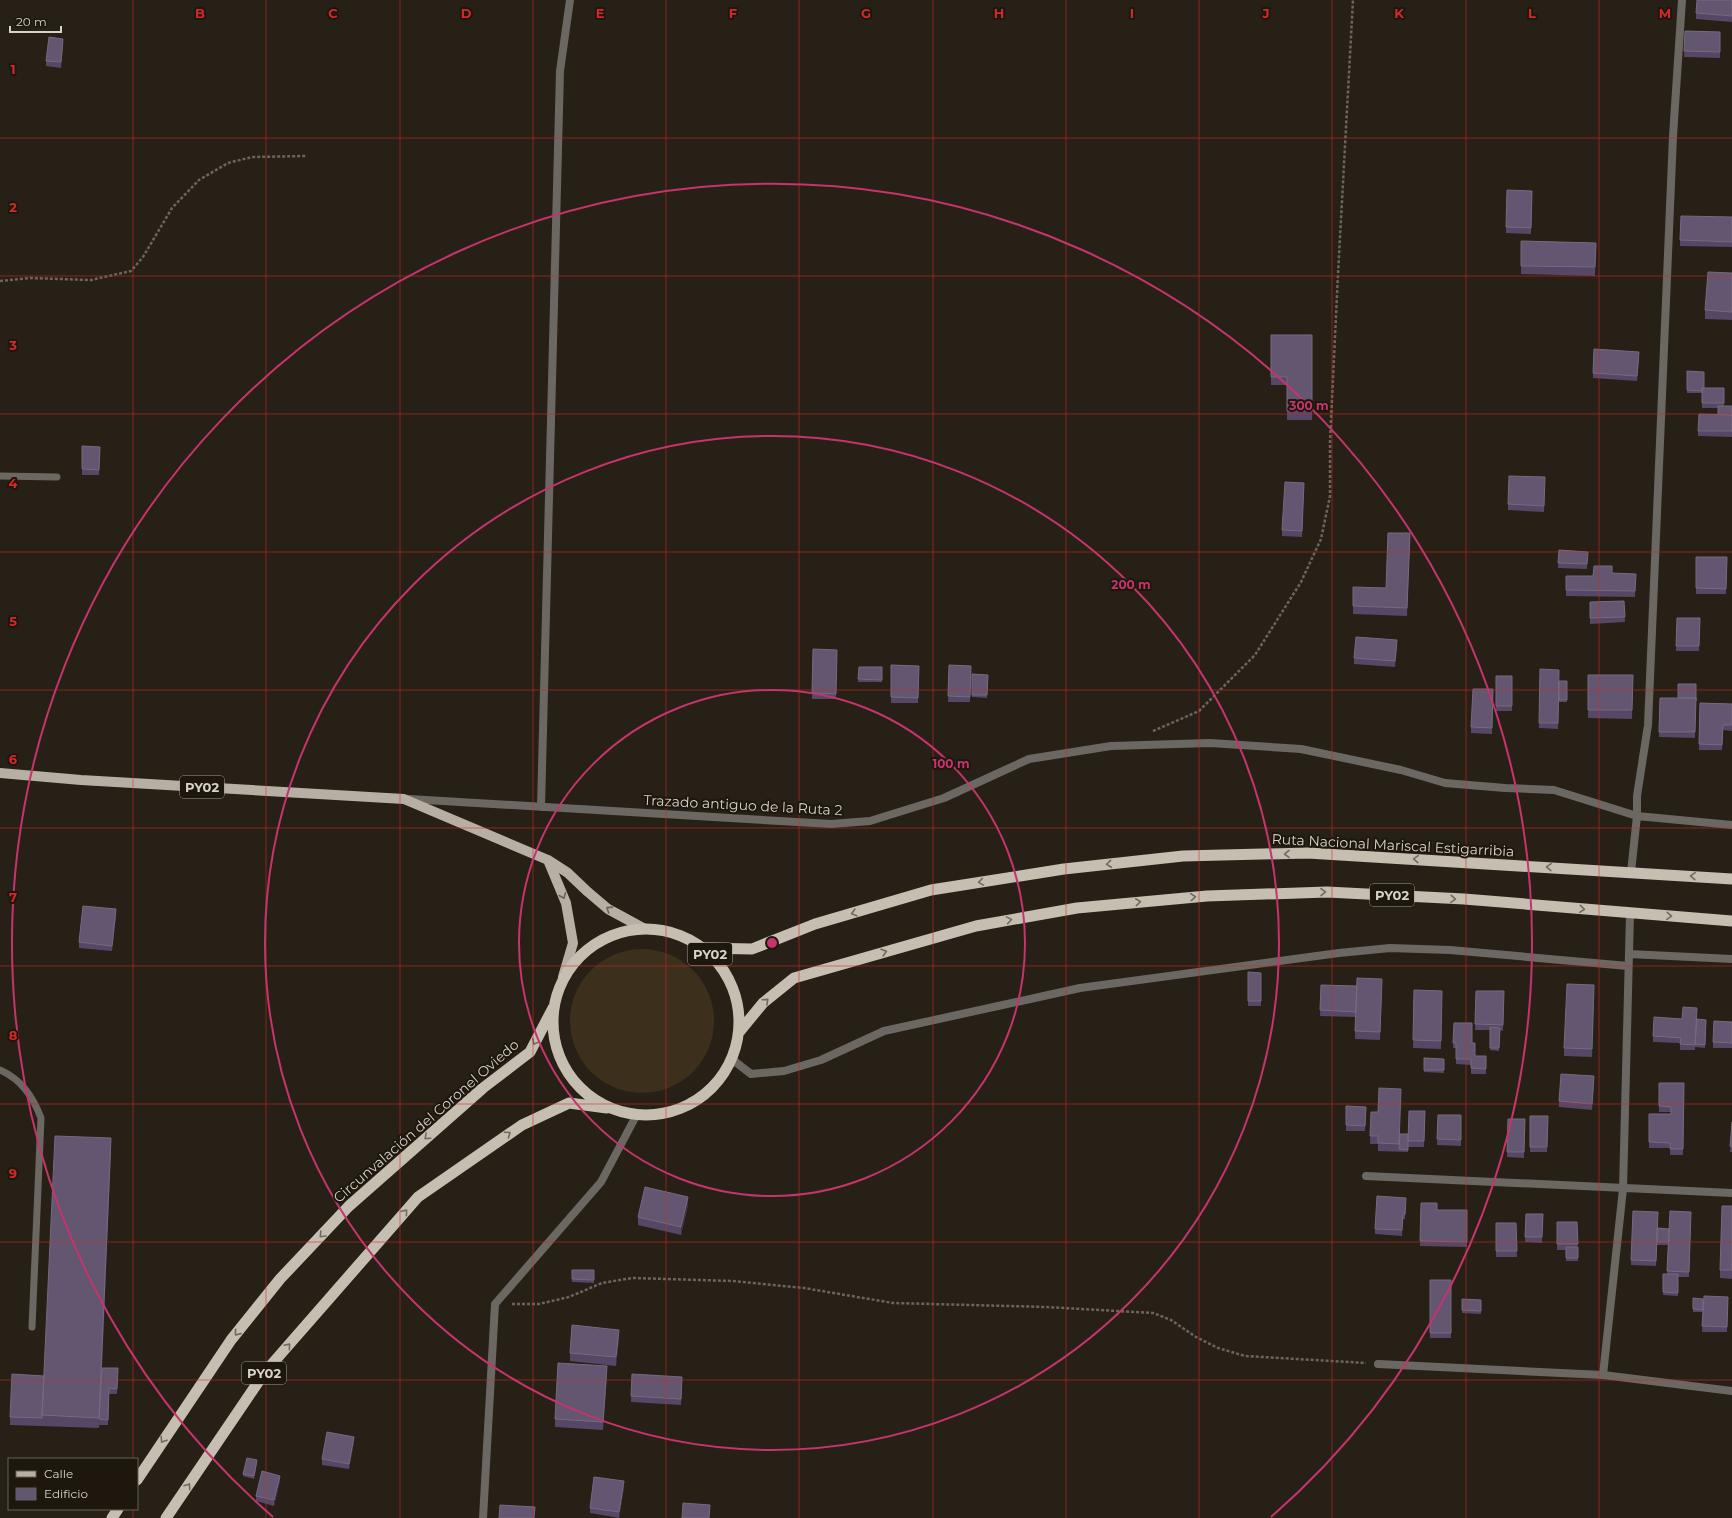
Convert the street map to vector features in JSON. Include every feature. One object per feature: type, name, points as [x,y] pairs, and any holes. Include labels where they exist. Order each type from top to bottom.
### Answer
[{"type":"highway","name":"Ruta Nacional Mariscal Estigarribia","points":[[704,948],[752,949],[815,924],[931,890],[1064,869],[1183,856],[1308,853],[1732,879]]},
{"type":"highway","name":"PY02","points":[[740,1031],[763,1003],[794,978],[976,926],[1077,908],[1207,896],[1327,892],[1464,899],[1630,914],[1732,921]]},
{"type":"highway","name":"PY02","points":[[166,1518],[265,1372],[418,1197],[522,1125],[569,1104],[607,1108],[636,1116],[666,1114],[694,1104],[717,1085],[733,1060],[740,1031],[738,1000],[726,971],[704,948],[675,933],[643,928],[611,935],[584,952],[563,977],[553,1008],[553,1038],[563,1067],[582,1091],[607,1108]]},
{"type":"highway","name":"Circunvalación del Coronel Oviedo","points":[[138,1479],[231,1340],[280,1280],[349,1206],[483,1088],[530,1052],[553,1008]]},
{"type":"main road","name":"PY02","points":[[0,774],[404,799],[548,860],[568,873],[608,909],[643,928]]},
{"type":"main road","name":"PY02","points":[[548,860],[566,903],[573,943],[563,977]]},
{"type":"street","points":[[542,807],[560,70],[570,0]]},
{"type":"street","points":[[1631,872],[1637,816],[1637,796],[1648,725],[1672,144],[1682,0]]},
{"type":"street","name":"Trazado antiguo de la Ruta 2","points":[[404,799],[831,824],[870,821],[944,798],[1028,759],[1111,746],[1210,743],[1301,749],[1401,770],[1444,783],[1554,790],[1637,816],[1732,825]]},
{"type":"street","points":[[1603,1375],[1623,1188],[1630,914]]},
{"type":"street","points":[[733,1060],[751,1074],[784,1071],[821,1060],[884,1030],[1080,988],[1339,952],[1390,948],[1450,950],[1628,966]]},
{"type":"street","points":[[1629,954],[1732,959]]},
{"type":"street","points":[[483,1518],[495,1304],[601,1182],[636,1116]]},
{"type":"street","points":[[1366,1176],[1732,1193]]},
{"type":"street","points":[[1378,1364],[1603,1375],[1732,1391]]},
{"type":"lane","points":[[0,476],[58,477]]},
{"type":"lane","points":[[0,1070],[21,1083],[35,1101],[41,1118],[32,1327]]},
{"type":"path","points":[[1148,734],[1199,711],[1255,655],[1301,582],[1321,539],[1330,496],[1330,442],[1353,0]]},
{"type":"path","points":[[0,281],[31,278],[91,280],[131,271],[143,257],[172,208],[199,180],[228,163],[252,157],[306,156]]},
{"type":"path","points":[[495,1304],[539,1304],[569,1297],[602,1283],[632,1278],[733,1281],[804,1288],[893,1303],[1046,1307],[1153,1313],[1171,1320],[1196,1337],[1218,1348],[1245,1356],[1378,1364]]},
{"type":"shaded area","points":[[635,949],[649,949],[676,957],[688,965],[698,975],[709,993],[713,1007],[713,1035],[709,1049],[698,1067],[688,1077],[670,1088],[649,1093],[635,1093],[608,1085],[596,1077],[586,1067],[575,1049],[570,1028],[570,1014],[578,987],[586,975],[596,965],[614,954]]},
{"type":"building","points":[[1697,0],[1732,0],[1732,16],[1696,13]]},
{"type":"building","points":[[1685,31],[1720,32],[1720,52],[1684,51]]},
{"type":"building","points":[[49,37],[63,39],[61,62],[46,61]]},
{"type":"building","points":[[1507,190],[1532,191],[1531,228],[1506,227]]},
{"type":"building","points":[[1681,216],[1732,217],[1732,242],[1680,240]]},
{"type":"building","points":[[1521,241],[1596,243],[1595,267],[1521,266]]},
{"type":"building","points":[[1708,272],[1732,273],[1732,312],[1705,310]]},
{"type":"building","points":[[1271,335],[1312,335],[1312,411],[1287,411],[1287,377],[1271,377]]},
{"type":"building","points":[[1594,349],[1639,352],[1637,376],[1593,373]]},
{"type":"building","points":[[1687,371],[1704,372],[1704,388],[1702,388],[1702,391],[1687,390]]},
{"type":"building","points":[[1702,388],[1724,388],[1724,403],[1702,403]]},
{"type":"building","points":[[1718,406],[1732,406],[1732,415],[1718,414]]},
{"type":"building","points":[[1699,414],[1732,415],[1732,431],[1698,431]]},
{"type":"building","points":[[82,446],[100,447],[99,470],[82,469]]},
{"type":"building","points":[[1509,476],[1545,477],[1544,506],[1508,504]]},
{"type":"building","points":[[1285,482],[1304,483],[1302,531],[1282,530]]},
{"type":"building","points":[[1388,533],[1410,533],[1407,608],[1353,606],[1353,587],[1386,588]]},
{"type":"building","points":[[1559,550],[1588,552],[1587,564],[1558,563]]},
{"type":"building","points":[[1696,557],[1727,557],[1726,589],[1696,588]]},
{"type":"building","points":[[1594,566],[1612,566],[1612,573],[1636,574],[1635,591],[1566,590],[1566,576],[1593,576]]},
{"type":"building","points":[[1624,601],[1625,617],[1590,618],[1590,602]]},
{"type":"building","points":[[1677,618],[1700,618],[1699,646],[1676,646]]},
{"type":"building","points":[[1356,637],[1397,640],[1395,661],[1354,658]]},
{"type":"building","points":[[813,649],[837,650],[836,694],[812,693]]},
{"type":"building","points":[[891,665],[919,666],[918,698],[891,697]]},
{"type":"building","points":[[949,665],[971,666],[970,697],[948,696]]},
{"type":"building","points":[[859,667],[882,667],[882,680],[858,679]]},
{"type":"building","points":[[1540,669],[1559,670],[1558,723],[1539,723]]},
{"type":"building","points":[[972,674],[988,675],[987,695],[972,695]]},
{"type":"building","points":[[1588,675],[1633,675],[1632,710],[1588,710]]},
{"type":"building","points":[[1496,676],[1512,676],[1512,706],[1496,706]]},
{"type":"building","points":[[1559,681],[1567,681],[1567,700],[1559,700]]},
{"type":"building","points":[[1678,684],[1696,684],[1696,698],[1678,698]]},
{"type":"building","points":[[1473,689],[1493,689],[1492,728],[1471,727]]},
{"type":"building","points":[[1660,698],[1696,698],[1695,732],[1659,732]]},
{"type":"building","points":[[1700,703],[1732,704],[1732,725],[1723,725],[1722,745],[1699,744]]},
{"type":"building","points":[[83,906],[116,909],[112,946],[79,942]]},
{"type":"building","points":[[1248,972],[1261,973],[1261,1001],[1248,1001]]},
{"type":"building","points":[[1357,978],[1382,979],[1380,1032],[1355,1031]]},
{"type":"building","points":[[1567,984],[1594,985],[1592,1049],[1564,1048]]},
{"type":"building","points":[[1321,985],[1357,986],[1356,1012],[1320,1010]]},
{"type":"building","points":[[1414,990],[1442,991],[1441,1041],[1413,1040]]},
{"type":"building","points":[[1476,991],[1504,991],[1503,1025],[1475,1024]]},
{"type":"building","points":[[1683,1007],[1697,1008],[1695,1045],[1680,1044],[1681,1038],[1653,1036],[1654,1017],[1682,1019]]},
{"type":"building","points":[[1697,1019],[1706,1020],[1705,1045],[1695,1044]]},
{"type":"building","points":[[1714,1021],[1732,1022],[1732,1043],[1713,1042]]},
{"type":"building","points":[[1454,1023],[1472,1023],[1472,1043],[1475,1043],[1475,1056],[1486,1056],[1486,1069],[1471,1068],[1471,1059],[1456,1059],[1456,1043],[1453,1043]]},
{"type":"building","points":[[1490,1027],[1500,1028],[1499,1048],[1490,1048]]},
{"type":"building","points":[[1424,1058],[1444,1059],[1444,1070],[1424,1070]]},
{"type":"building","points":[[1561,1074],[1594,1076],[1592,1104],[1559,1101]]},
{"type":"building","points":[[1659,1083],[1684,1083],[1683,1149],[1670,1149],[1670,1143],[1649,1142],[1649,1114],[1671,1114],[1671,1107],[1659,1106]]},
{"type":"building","points":[[1379,1088],[1401,1089],[1399,1144],[1378,1143],[1378,1136],[1370,1136],[1371,1112],[1378,1112]]},
{"type":"building","points":[[1346,1106],[1366,1107],[1365,1126],[1346,1125]]},
{"type":"building","points":[[1409,1111],[1425,1111],[1424,1141],[1408,1141]]},
{"type":"building","points":[[1438,1115],[1461,1115],[1461,1140],[1437,1139]]},
{"type":"building","points":[[1530,1116],[1548,1116],[1547,1147],[1530,1147]]},
{"type":"building","points":[[1508,1119],[1525,1119],[1524,1152],[1507,1152]]},
{"type":"building","points":[[1732,1122],[1732,1147],[1730,1146]]},
{"type":"building","points":[[1400,1134],[1408,1134],[1408,1150],[1399,1149]]},
{"type":"building","points":[[55,1136],[111,1138],[99,1418],[42,1415]]},
{"type":"building","points":[[645,1187],[688,1197],[681,1227],[638,1217]]},
{"type":"building","points":[[1377,1196],[1406,1198],[1402,1230],[1375,1229]]},
{"type":"building","points":[[1421,1203],[1437,1203],[1437,1210],[1467,1210],[1467,1242],[1420,1241]]},
{"type":"building","points":[[1722,1206],[1732,1206],[1732,1270],[1720,1270]]},
{"type":"building","points":[[1633,1211],[1658,1212],[1656,1261],[1631,1260]]},
{"type":"building","points":[[1670,1211],[1691,1212],[1689,1272],[1667,1271]]},
{"type":"building","points":[[1526,1214],[1543,1214],[1542,1237],[1525,1237]]},
{"type":"building","points":[[1557,1222],[1577,1222],[1578,1244],[1557,1244]]},
{"type":"building","points":[[1496,1223],[1516,1223],[1517,1251],[1496,1251]]},
{"type":"building","points":[[1657,1228],[1669,1229],[1669,1242],[1657,1242]]},
{"type":"building","points":[[1566,1247],[1578,1247],[1578,1258],[1566,1258]]},
{"type":"building","points":[[572,1270],[594,1270],[594,1280],[572,1279]]},
{"type":"building","points":[[1663,1274],[1678,1274],[1678,1293],[1663,1292]]},
{"type":"building","points":[[1430,1280],[1451,1280],[1451,1333],[1430,1333]]},
{"type":"building","points":[[1704,1296],[1728,1297],[1727,1327],[1702,1326]]},
{"type":"building","points":[[1693,1298],[1703,1299],[1703,1310],[1693,1309]]},
{"type":"building","points":[[1462,1299],[1481,1300],[1481,1311],[1462,1310]]},
{"type":"building","points":[[572,1325],[619,1330],[616,1357],[570,1353]]},
{"type":"building","points":[[558,1363],[607,1366],[603,1422],[555,1419]]},
{"type":"building","points":[[102,1368],[118,1368],[117,1389],[109,1388],[108,1420],[99,1419]]},
{"type":"building","points":[[12,1374],[44,1376],[42,1418],[10,1417]]},
{"type":"building","points":[[632,1374],[682,1377],[681,1399],[631,1396]]},
{"type":"building","points":[[327,1432],[354,1437],[349,1464],[322,1459]]},
{"type":"building","points":[[247,1458],[257,1460],[254,1476],[243,1474]]},
{"type":"building","points":[[262,1471],[280,1476],[274,1500],[256,1496]]},
{"type":"building","points":[[594,1477],[624,1481],[619,1512],[590,1508]]},
{"type":"building","points":[[683,1503],[710,1505],[709,1518],[682,1518]]},
{"type":"building","points":[[500,1505],[535,1507],[534,1518],[499,1518]]}]
